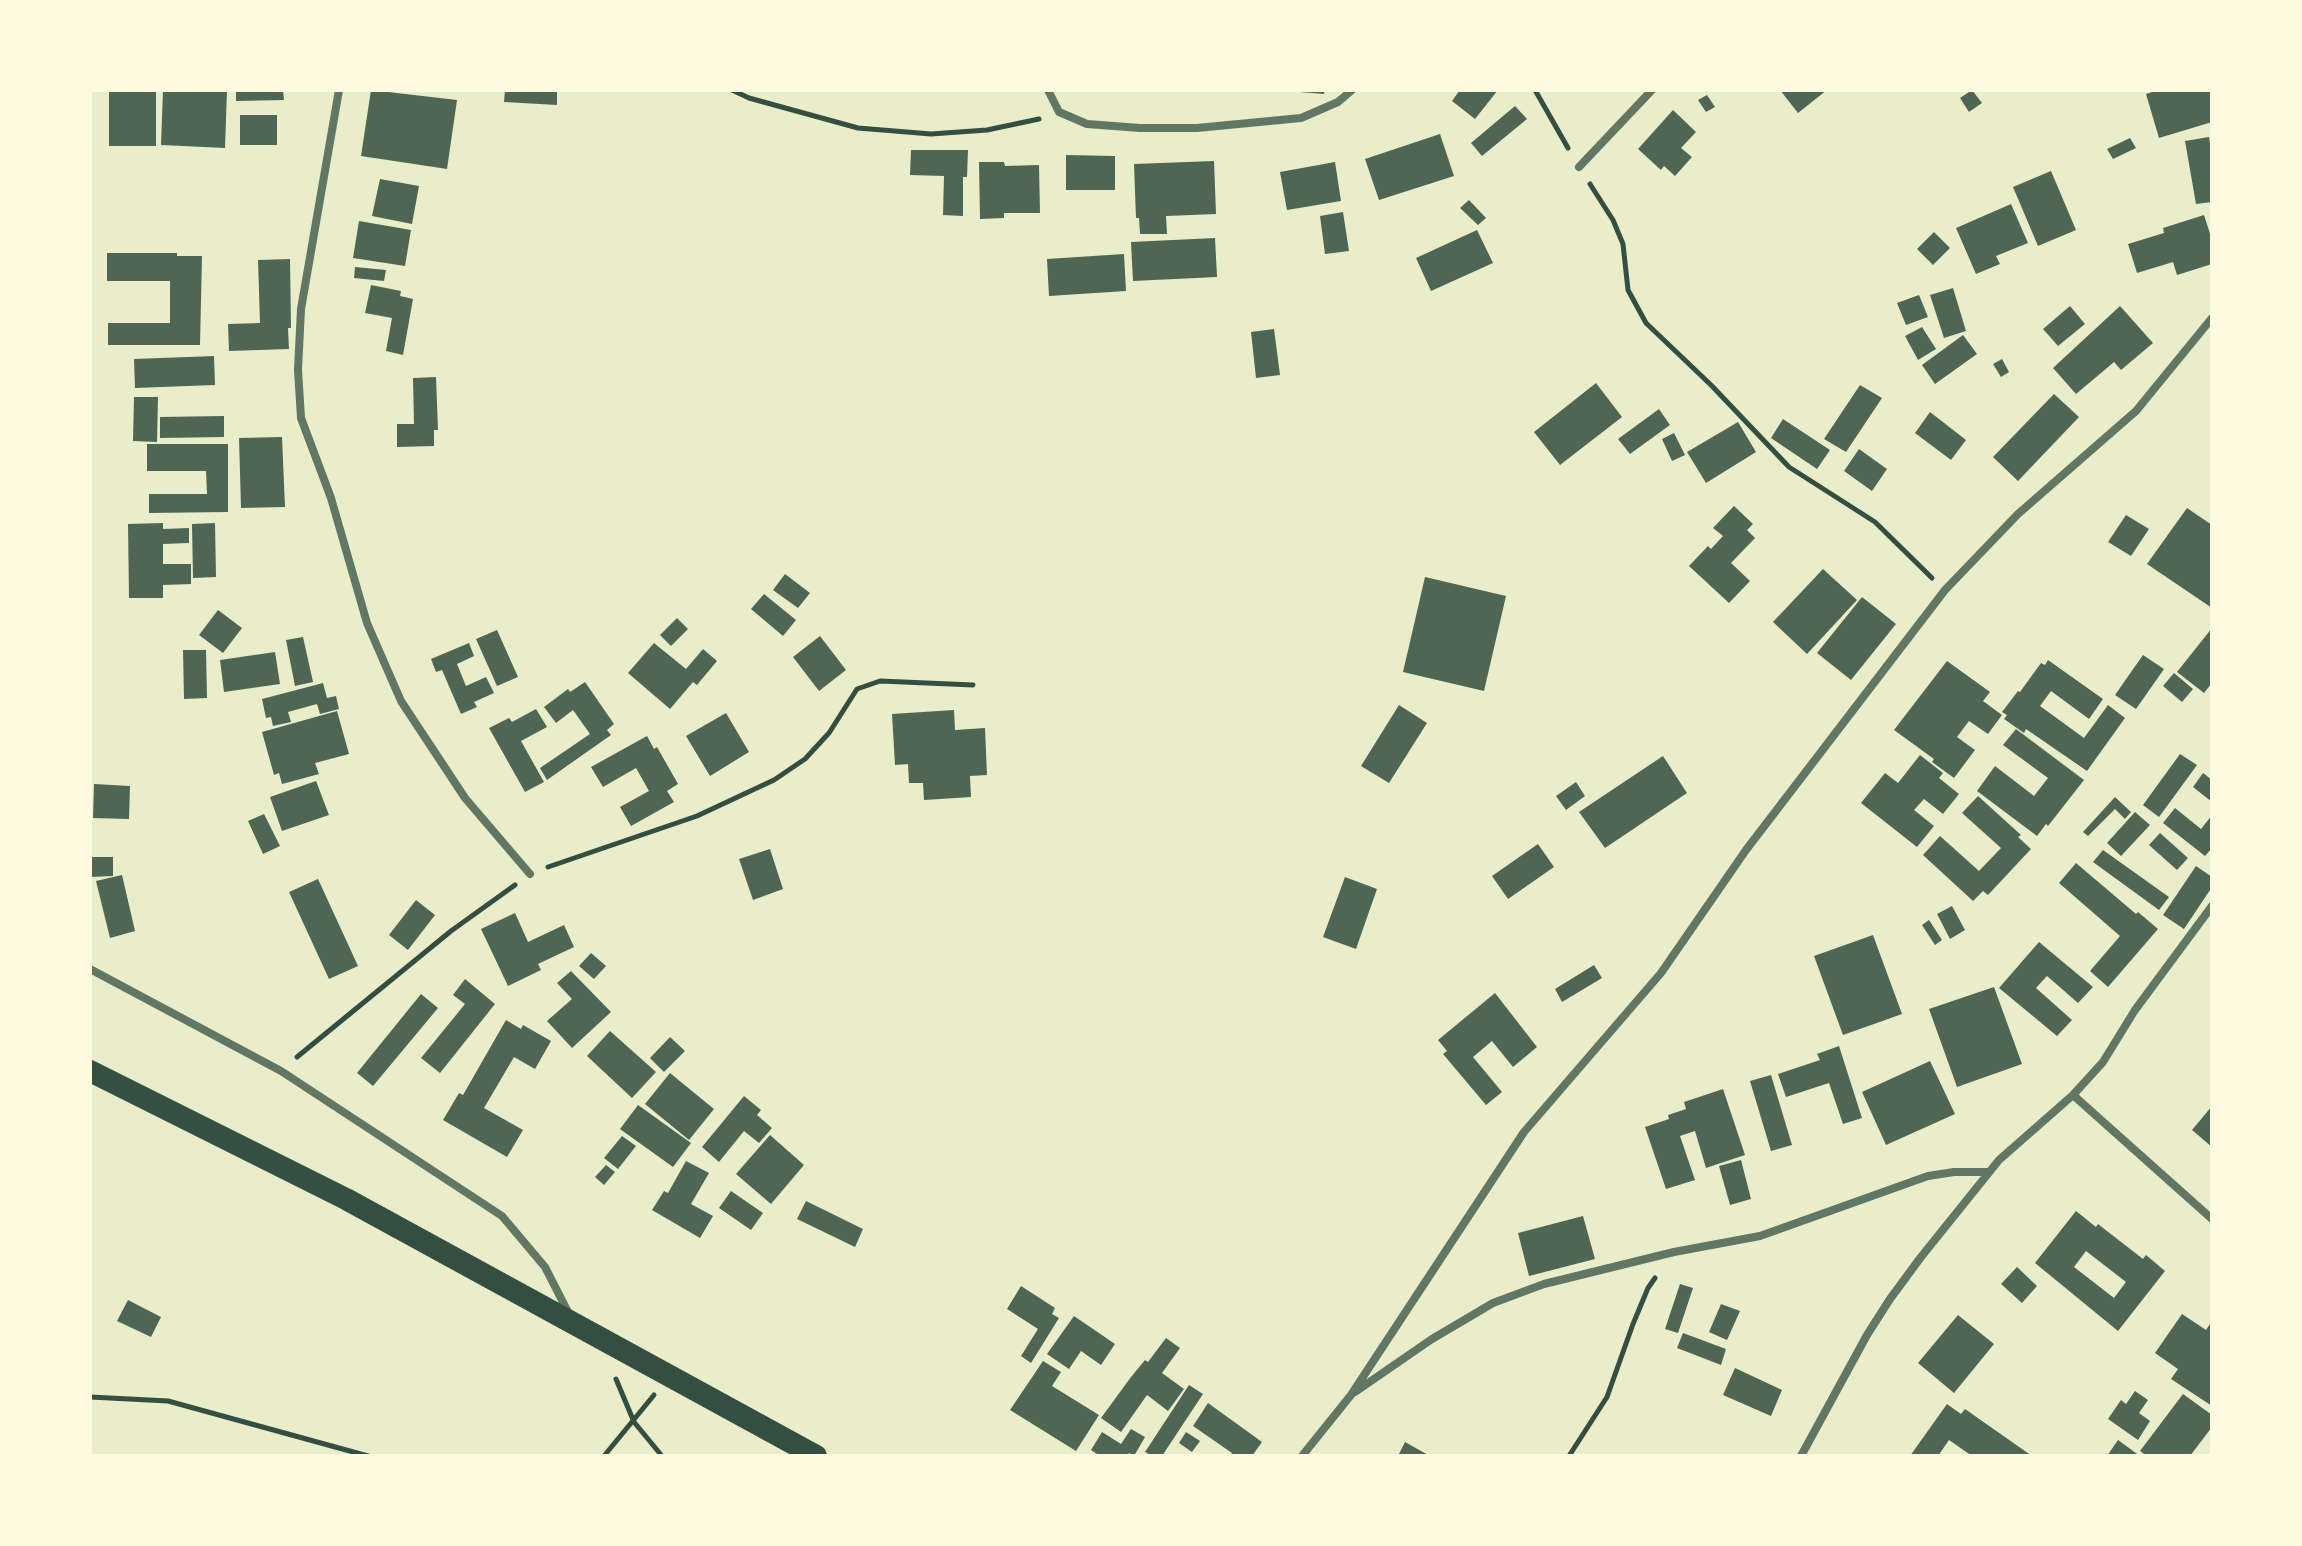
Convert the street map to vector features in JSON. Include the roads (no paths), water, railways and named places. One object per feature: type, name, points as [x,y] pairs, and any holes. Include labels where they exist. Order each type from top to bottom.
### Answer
[{"type":"highway","points":[[90,1071],[346,1199],[816,1456]]},
{"type":"street","points":[[339,90],[301,309],[298,370],[301,418],[331,498],[367,623],[401,701],[465,798],[530,874]]},
{"type":"street","points":[[1048,90],[1059,112],[1087,124],[1197,128],[1301,118],[1338,102],[1352,90]]},
{"type":"street","points":[[1579,167],[1652,90]]},
{"type":"street","points":[[1302,1456],[1351,1395],[1524,1132],[1661,973],[1746,850],[1945,590],[2018,514],[2136,411],[2212,318]]},
{"type":"street","points":[[1801,1456],[1890,1299],[1988,1172],[2073,1095],[2103,1062],[2135,1010],[2212,906]]},
{"type":"street","points":[[90,969],[281,1071],[502,1216],[545,1267],[573,1322]]},
{"type":"street","points":[[2073,1095],[2212,1219]]},
{"type":"street","points":[[1351,1395],[1432,1339],[1493,1303],[1544,1284],[1674,1252],[1760,1236],[1928,1176],[1988,1172]]}]
